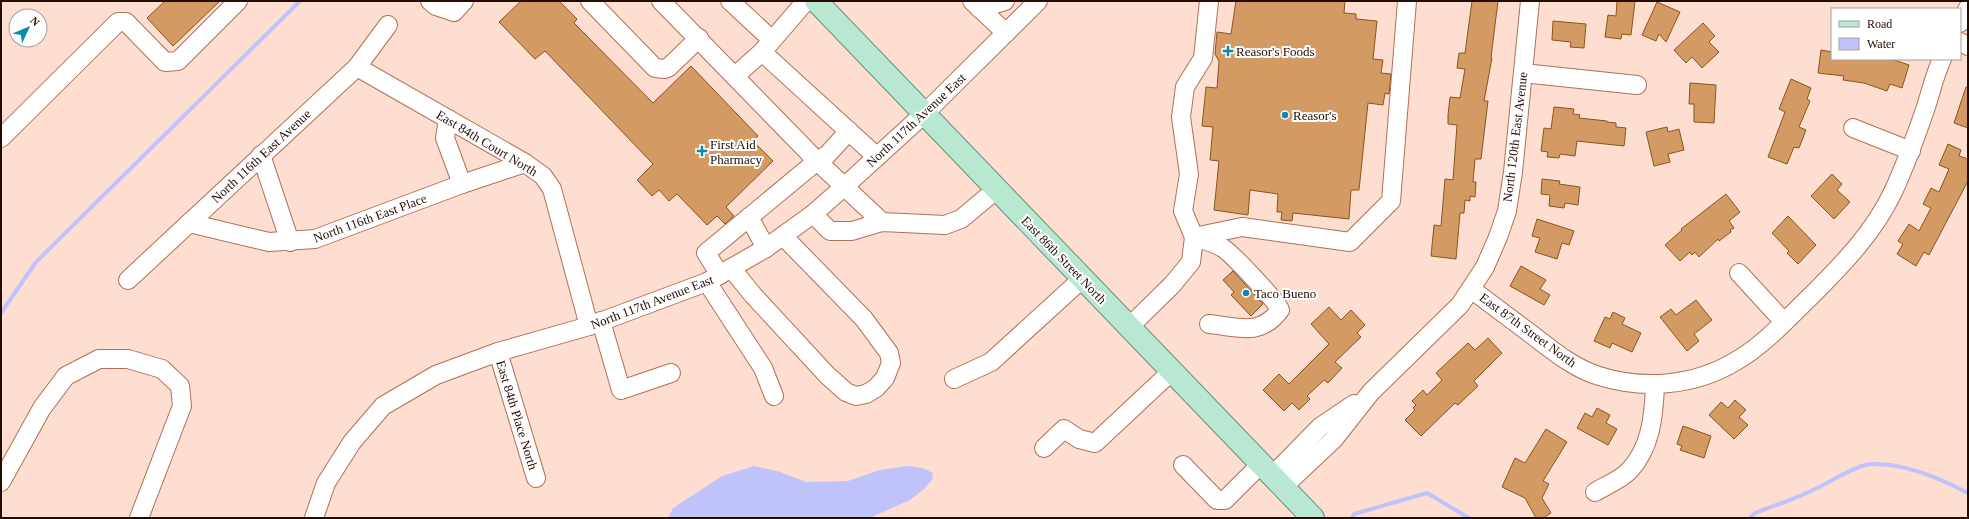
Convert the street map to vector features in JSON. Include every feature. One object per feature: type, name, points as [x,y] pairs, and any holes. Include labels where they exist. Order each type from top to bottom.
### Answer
[{"type":"main road","name":"East 86th Street North","points":[[816,1],[1313,518]]},
{"type":"street","points":[[1,138],[118,22],[126,22],[165,62],[178,61],[238,1]]},
{"type":"street","points":[[430,1],[436,6],[454,12],[464,1]]},
{"type":"street","points":[[590,1],[655,68],[665,69],[669,67],[699,38]]},
{"type":"street","points":[[661,1],[699,38],[817,161],[882,222]]},
{"type":"street","points":[[730,1],[767,46],[849,131],[877,157]]},
{"type":"street","points":[[735,76],[767,46],[806,1]]},
{"type":"street","points":[[976,5],[1005,1]]},
{"type":"street","name":"North 117th Avenue East","points":[[314,518],[326,483],[352,442],[383,406],[436,374],[498,352],[595,324],[719,275],[766,248],[813,214],[877,157],[925,113],[1038,1]]},
{"type":"street","points":[[1129,327],[1172,284],[1191,262],[1194,236],[1183,211],[1189,174],[1182,117],[1185,87],[1203,58],[1209,1]]},
{"type":"street","points":[[1194,236],[1242,227],[1350,242],[1391,201],[1407,1]]},
{"type":"street","name":"North 120th East Avenue","points":[[1182,466],[1217,500],[1225,500],[1272,476],[1320,428],[1371,392],[1455,310],[1471,289],[1485,267],[1507,211],[1513,172],[1530,1]]},
{"type":"street","points":[[976,5],[1006,33]]},
{"type":"street","points":[[1961,21],[1968,8]]},
{"type":"street","name":"North 116th East Avenue","points":[[128,280],[357,67],[388,25]]},
{"type":"street","name":"East 87th Street North","points":[[1471,289],[1559,355],[1582,369],[1625,382],[1655,385],[1685,381],[1711,374],[1736,362],[1784,322],[1839,268],[1858,245],[1892,194],[1911,152],[1942,60]]},
{"type":"street","name":"East 84th Court North","points":[[357,67],[525,163],[543,176],[552,189],[595,324],[621,390],[671,373]]},
{"type":"street","points":[[1522,73],[1637,85]]},
{"type":"street","points":[[448,119],[445,138],[462,184]]},
{"type":"street","points":[[1853,128],[1911,152]]},
{"type":"street","points":[[774,396],[763,368],[719,275],[706,253],[817,161],[827,155],[849,131]]},
{"type":"street","points":[[261,155],[290,242]]},
{"type":"street","name":"North 116th East Place","points":[[189,223],[269,242],[290,242],[315,239],[462,184],[525,163]]},
{"type":"street","points":[[813,214],[830,231],[852,231],[882,222],[946,225],[961,219],[997,189]]},
{"type":"street","points":[[749,217],[766,248]]},
{"type":"street","points":[[719,275],[753,295],[842,388],[856,396],[871,391],[884,378],[891,363],[889,353],[864,319],[782,236]]},
{"type":"street","points":[[1194,236],[1223,248],[1270,295],[1278,304],[1280,310],[1266,325],[1255,328],[1209,324]]},
{"type":"street","points":[[1739,273],[1784,322]]},
{"type":"street","points":[[954,379],[991,362],[1083,278]]},
{"type":"street","name":"East 84th Place North","points":[[498,352],[536,478]]},
{"type":"street","points":[[1,482],[42,408],[66,376],[99,359],[128,359],[162,369],[180,386],[182,406],[139,518]]},
{"type":"street","points":[[1044,448],[1064,429],[1079,439],[1095,443],[1172,372]]},
{"type":"street","points":[[1595,492],[1628,472],[1645,446],[1652,426],[1655,385]]},
{"type":"water","points":[[754,466],[780,472],[806,482],[848,481],[880,470],[908,466],[922,468],[933,473],[932,480],[924,489],[910,500],[869,518],[668,518],[673,508],[722,476]]},
{"type":"building","points":[[165,1],[220,1],[173,46],[147,18]]},
{"type":"building","name":"First Aid Pharmacy","points":[[521,1],[559,1],[577,19],[574,23],[653,103],[691,66],[758,136],[753,141],[773,161],[726,207],[734,216],[725,224],[717,216],[707,225],[677,194],[669,201],[659,190],[652,196],[637,180],[653,164],[545,51],[535,59],[499,22]]},
{"type":"building","name":"Reasor's","points":[[1236,1],[1345,1],[1344,13],[1356,14],[1356,19],[1377,21],[1373,59],[1383,60],[1381,73],[1391,74],[1389,94],[1385,93],[1383,105],[1368,103],[1359,190],[1351,190],[1349,219],[1293,213],[1292,221],[1281,220],[1282,212],[1277,212],[1278,194],[1250,190],[1248,215],[1214,210],[1219,161],[1210,160],[1213,127],[1202,126],[1206,87],[1217,88],[1219,61],[1215,54],[1217,32],[1231,34]]},
{"type":"building","points":[[1472,1],[1498,1],[1492,58],[1484,101],[1488,101],[1481,159],[1475,159],[1473,182],[1476,182],[1475,197],[1470,196],[1470,201],[1465,200],[1464,213],[1460,213],[1456,259],[1431,256],[1434,225],[1441,226],[1445,179],[1453,180],[1457,125],[1448,124],[1448,115],[1450,97],[1460,98],[1465,69],[1457,68],[1459,53],[1465,53]]},
{"type":"building","points":[[1617,1],[1635,1],[1631,35],[1622,34],[1621,39],[1605,37],[1608,15],[1616,16]]},
{"type":"building","points":[[1657,2],[1680,12],[1666,42],[1659,34],[1656,41],[1642,35]]},
{"type":"building","points":[[1553,21],[1586,24],[1584,48],[1570,47],[1571,42],[1552,40]]},
{"type":"building","points":[[1703,23],[1715,36],[1709,42],[1719,52],[1702,68],[1692,57],[1686,63],[1674,50]]},
{"type":"building","points":[[1821,50],[1831,52],[1831,60],[1894,60],[1909,65],[1902,88],[1890,84],[1887,91],[1864,83],[1843,80],[1844,76],[1818,73]]},
{"type":"building","points":[[1791,79],[1811,88],[1807,99],[1810,101],[1799,127],[1806,130],[1799,148],[1794,147],[1787,164],[1768,157],[1785,112],[1779,109]]},
{"type":"building","points":[[1690,83],[1716,85],[1714,123],[1694,122],[1694,104],[1689,104]]},
{"type":"building","points":[[1966,87],[1968,87],[1968,128],[1954,123]]},
{"type":"building","points":[[1554,107],[1574,109],[1573,114],[1580,115],[1579,118],[1607,121],[1616,123],[1616,127],[1626,128],[1624,146],[1577,141],[1575,156],[1560,154],[1559,158],[1547,157],[1548,152],[1541,151],[1544,128],[1551,129]]},
{"type":"building","points":[[1667,127],[1668,132],[1679,129],[1684,150],[1668,154],[1670,162],[1654,166],[1646,132]]},
{"type":"building","points":[[1948,144],[1961,150],[1959,156],[1968,159],[1968,181],[1929,255],[1924,252],[1916,266],[1897,254],[1903,244],[1898,241],[1909,224],[1919,231],[1931,208],[1923,204],[1931,188],[1939,192],[1949,169],[1939,165]]},
{"type":"building","points":[[1832,174],[1842,184],[1837,190],[1850,202],[1834,219],[1811,196]]},
{"type":"building","points":[[1542,179],[1560,181],[1559,184],[1580,187],[1578,205],[1565,203],[1564,208],[1549,206],[1550,195],[1541,194]]},
{"type":"building","points":[[1726,194],[1740,212],[1729,221],[1734,228],[1719,241],[1718,239],[1699,257],[1695,252],[1692,255],[1690,252],[1680,261],[1665,245],[1682,230],[1681,229]]},
{"type":"building","points":[[1788,216],[1816,245],[1798,264],[1787,253],[1789,251],[1772,233]]},
{"type":"building","points":[[1537,219],[1574,231],[1569,245],[1562,243],[1557,259],[1535,252],[1540,238],[1532,236]]},
{"type":"building","points":[[1521,266],[1546,280],[1540,289],[1550,295],[1544,305],[1510,286]]},
{"type":"building","name":"Taco Bueno","points":[[1233,271],[1263,304],[1251,316],[1231,295],[1234,292],[1223,280]]},
{"type":"building","points":[[1696,300],[1712,320],[1694,334],[1699,341],[1687,351],[1660,317],[1671,309],[1676,315]]},
{"type":"building","points":[[1329,307],[1341,320],[1351,310],[1365,325],[1357,333],[1361,337],[1335,362],[1342,368],[1328,383],[1324,380],[1307,396],[1310,399],[1299,410],[1292,403],[1284,411],[1263,390],[1279,374],[1289,384],[1329,344],[1311,324]]},
{"type":"building","points":[[1613,312],[1625,318],[1622,324],[1641,333],[1632,352],[1612,343],[1610,348],[1594,341],[1605,317],[1610,319]]},
{"type":"building","points":[[1488,338],[1502,353],[1474,381],[1478,386],[1458,405],[1455,403],[1421,436],[1405,420],[1415,410],[1413,408],[1416,405],[1412,401],[1423,390],[1427,395],[1442,380],[1436,373],[1468,343],[1475,350]]},
{"type":"building","points":[[1735,400],[1746,410],[1739,417],[1748,425],[1734,439],[1709,415],[1721,402],[1728,408]]},
{"type":"building","points":[[1597,408],[1610,415],[1606,423],[1617,429],[1608,445],[1577,428],[1585,413],[1592,417]]},
{"type":"building","points":[[1683,426],[1711,436],[1704,458],[1680,450],[1682,446],[1677,444]]},
{"type":"building","points":[[1546,429],[1567,442],[1543,481],[1549,484],[1542,498],[1551,513],[1543,518],[1536,518],[1525,498],[1502,487],[1515,458],[1525,463]]},
{"type":"waterway","points":[[1,313],[36,262],[300,1]]},
{"type":"waterway","points":[[1750,518],[1755,513],[1800,496],[1858,467],[1871,464],[1896,466],[1921,472],[1968,493]]},
{"type":"waterway","points":[[1352,518],[1354,514],[1427,493],[1469,518]]},
{"type":"place","name":"Reasor's Foods","points":[[1228,51]]},
{"type":"place","name":"Reasor's","points":[[1285,115]]},
{"type":"place","name":"First Aid Pharmacy","points":[[702,151]]},
{"type":"place","name":"Taco Bueno","points":[[1246,293]]}]
